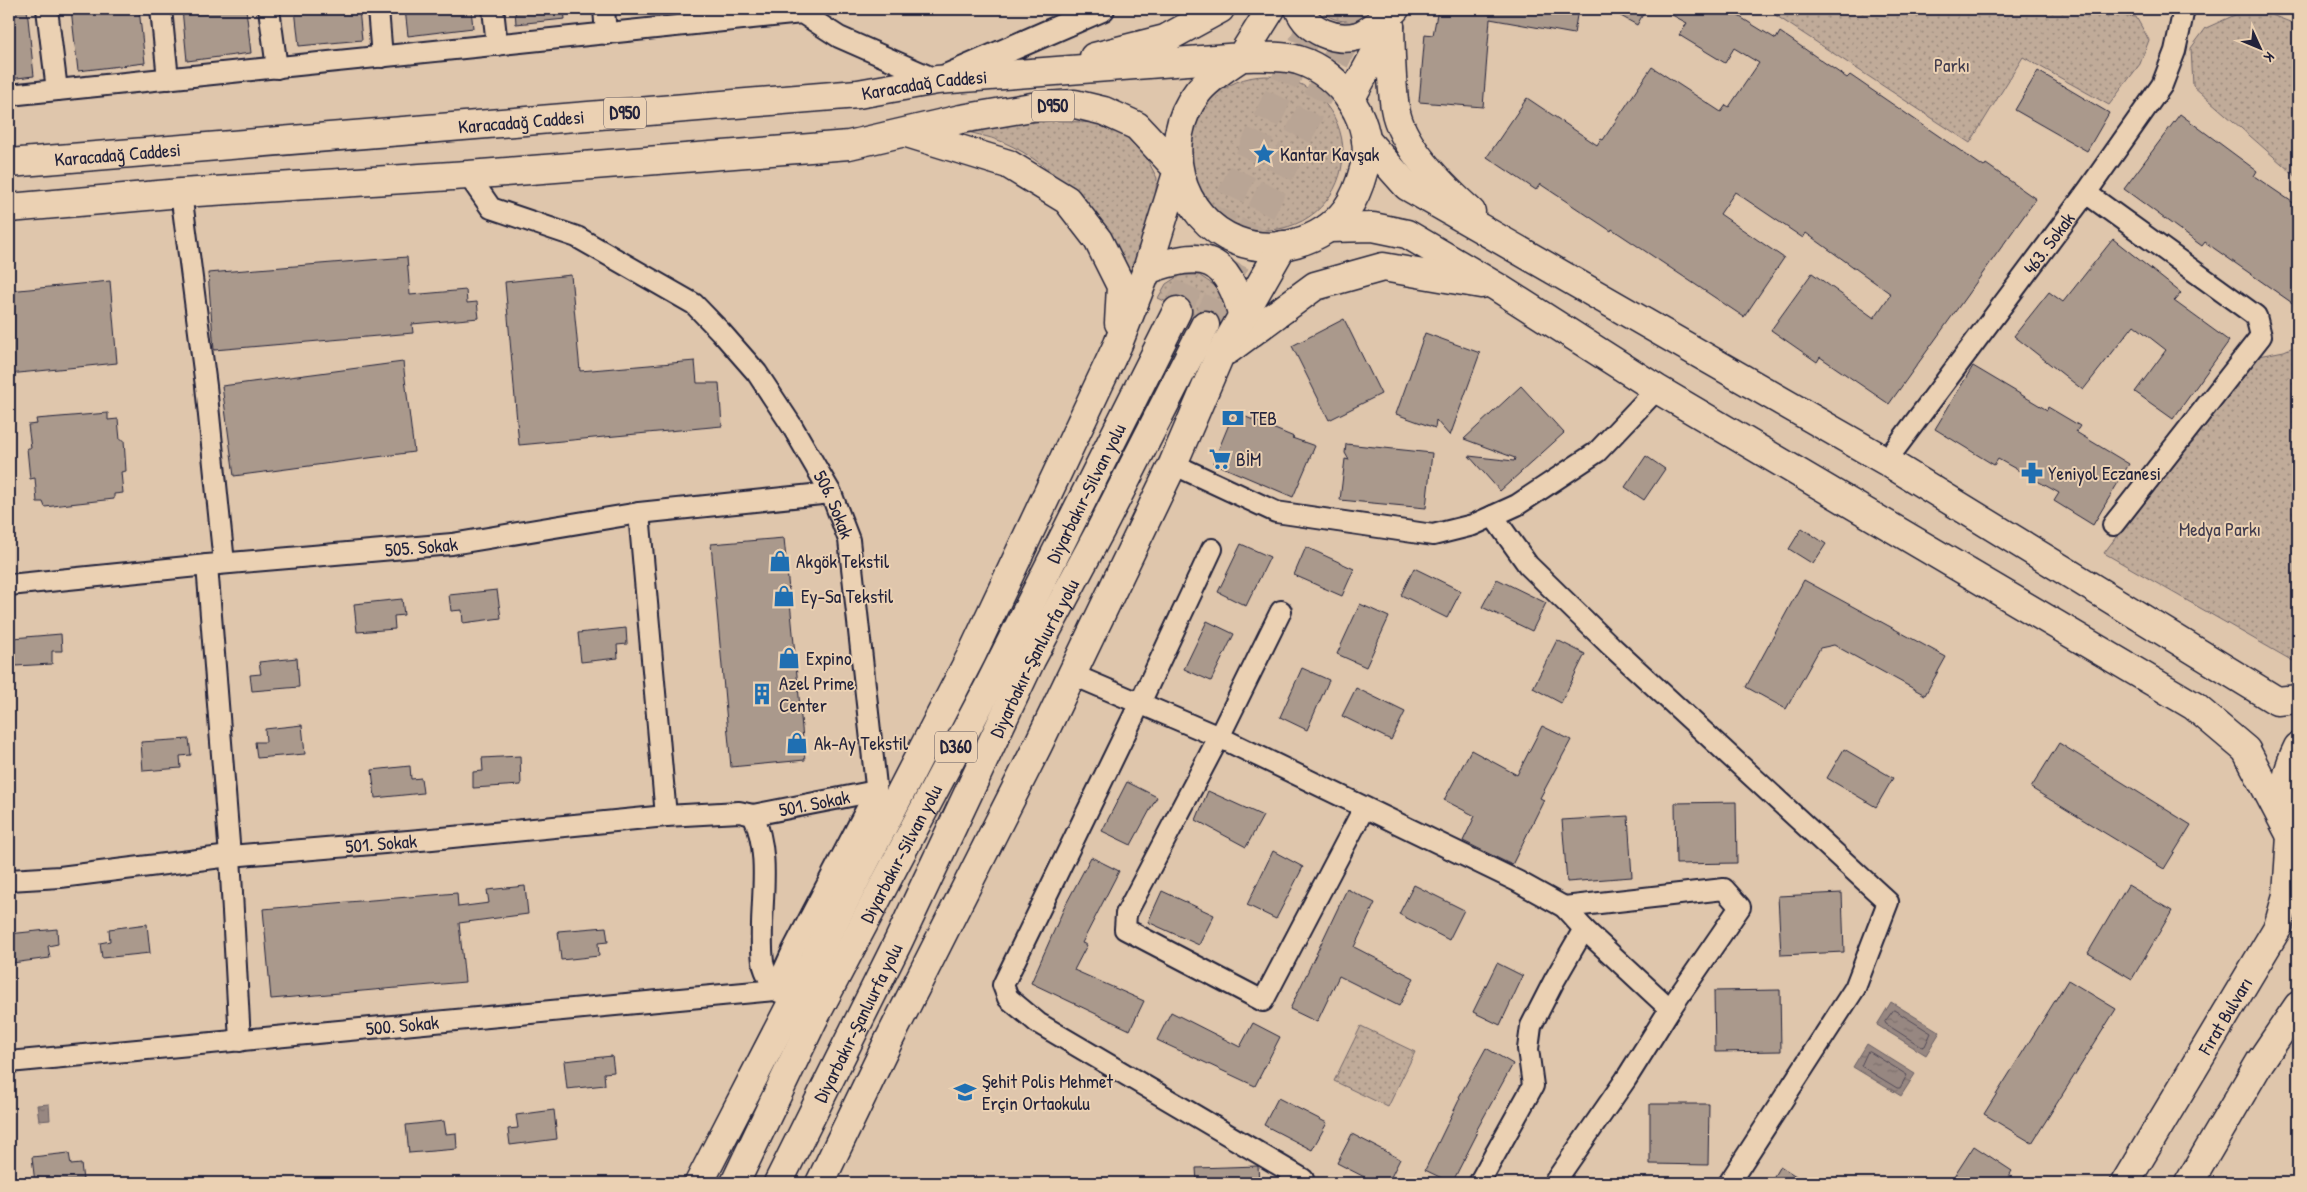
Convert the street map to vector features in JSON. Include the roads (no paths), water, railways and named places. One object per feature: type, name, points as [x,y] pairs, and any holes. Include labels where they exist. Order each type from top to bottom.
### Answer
[{"type":"main road","points":[[1040,74],[1108,52],[1165,39],[1220,9]]},
{"type":"main road","points":[[1271,9],[1241,57],[1218,73],[1197,92],[1183,116],[1176,143],[1178,170],[1189,200],[1209,225],[1237,241],[1268,247],[1300,243],[1328,228],[1346,210],[1359,189],[1366,165],[1366,140]]},
{"type":"main road","points":[[1299,9],[1315,29],[1332,37],[1358,36],[1394,15]]},
{"type":"main road","points":[[1350,100],[1394,15]]},
{"type":"main road","points":[[1394,15],[1395,110],[1403,132],[1420,160],[1464,206],[1508,245]]},
{"type":"main road","name":"Karacadağ Caddesi","points":[[9,163],[858,94],[938,80],[1040,74],[1241,57],[1270,57],[1297,60],[1323,72],[1344,90],[1358,113],[1366,140]]},
{"type":"main road","name":"Karacadağ Caddesi","points":[[9,208],[181,193],[468,176],[849,145],[961,119],[1032,107],[1075,104],[1104,111],[1137,126],[1178,170]]},
{"type":"main road","points":[[907,133],[1008,164],[1067,200],[1098,240],[1120,286],[1118,344]]},
{"type":"main road","points":[[1366,140],[1407,186],[1886,461],[2277,701],[2298,699]]},
{"type":"main road","points":[[699,1183],[784,995],[882,827],[972,654],[1118,344],[1147,270],[1178,170]]},
{"type":"main road","points":[[1328,228],[1373,227],[1407,234],[1496,286],[1657,389],[2194,706],[2246,750],[2295,842]]},
{"type":"main road","points":[[820,1183],[888,1042],[1072,674],[1173,464],[1219,357],[1283,245]]},
{"type":"main road","points":[[1147,270],[1174,260],[1192,258],[1211,263],[1223,270],[1236,292],[1242,317]]},
{"type":"main road","points":[[1219,357],[1315,286],[1383,267],[1496,286]]},
{"type":"main road","name":"Diyarbakır-Silvan yolu","points":[[735,1183],[813,1020],[989,686],[1177,311]]},
{"type":"main road","name":"Diyarbakır-Şanlıurfa yolu","points":[[778,1183],[898,942],[1031,660],[1102,527],[1205,325]]},
{"type":"main road","name":"Fırat Bulvarı","points":[[2125,1183],[2278,928],[2288,895],[2295,842],[2284,800],[2289,765],[2298,747]]},
{"type":"main road","points":[[806,1183],[898,942]]},
{"type":"main road","points":[[2189,1183],[2260,1062],[2298,1006]]},
{"type":"main road","points":[[715,1183],[813,1020]]},
{"type":"street","points":[[47,9],[57,90]]},
{"type":"street","points":[[161,9],[168,79]]},
{"type":"street","points":[[269,9],[277,68]]},
{"type":"street","points":[[378,9],[382,57]]},
{"type":"street","points":[[493,9],[497,45]]},
{"type":"street","points":[[604,9],[606,34]]},
{"type":"street","points":[[9,95],[606,34],[710,16],[803,10],[839,37],[938,80],[1102,9]]},
{"type":"street","name":"463. Sokak","points":[[1886,461],[2086,193],[2162,85],[2175,50],[2184,9]]},
{"type":"street","name":"506. Sokak","points":[[468,176],[491,208],[577,237],[694,304],[757,373],[792,426],[831,493],[849,540],[876,791],[882,827]]},
{"type":"street","points":[[181,193],[206,386],[240,1042]]},
{"type":"street","points":[[2086,193],[2256,316],[2261,336],[2114,525]]},
{"type":"street","points":[[1173,464],[1276,512],[1433,535],[1473,526],[1517,505],[1597,452],[1657,389]]},
{"type":"street","name":"505. Sokak","points":[[9,585],[216,564],[452,544],[639,513],[831,493]]},
{"type":"street","points":[[639,513],[666,816]]},
{"type":"street","points":[[1493,516],[1528,565],[1611,646],[1888,902],[1855,988],[1728,1183]]},
{"type":"street","points":[[1212,549],[1003,986],[1008,998],[1038,1023],[1307,1182]]},
{"type":"street","points":[[1281,611],[1219,737],[1126,914],[1125,929],[1263,1001],[1364,808]]},
{"type":"street","points":[[1072,674],[1219,737],[1517,881],[1564,907],[1584,930],[1670,1009]]},
{"type":"street","points":[[784,995],[793,950],[876,791]]},
{"type":"street","name":"501. Sokak","points":[[9,880],[60,877],[230,856],[432,839],[666,816],[739,812],[753,815],[876,791]]},
{"type":"street","name":"501. Sokak","points":[[753,815],[760,829],[763,868],[763,963],[784,995]]},
{"type":"street","points":[[1554,1183],[1626,1079],[1670,1009],[1740,907],[1724,889],[1564,907]]},
{"type":"street","points":[[1479,1183],[1532,1086],[1528,1049],[1531,1026],[1554,981],[1584,930]]},
{"type":"street","name":"500. Sokak","points":[[9,1062],[784,995]]},
{"type":"water","points":[[1891,1002],[1940,1032],[1926,1055],[1877,1025]]},
{"type":"water","points":[[1867,1044],[1915,1074],[1901,1096],[1853,1067]]},
{"type":"water","points":[[49,1104],[50,1120],[39,1121],[37,1105]]},
{"type":"tunnel","points":[[1177,311],[1319,9]]},
{"type":"tunnel","points":[[1205,325],[1361,9]]},
{"type":"place","name":"Kantar Kavşak","points":[[1264,154]]},
{"type":"place","name":"TEB","points":[[1233,418]]},
{"type":"place","name":"BİM","points":[[1220,459]]},
{"type":"place","name":"Yeniyol Eczanesi","points":[[2032,473]]},
{"type":"place","name":"Akgök Tekstil","points":[[780,561]]},
{"type":"place","name":"Ey-Sa Tekstil","points":[[784,596]]},
{"type":"place","name":"Expino","points":[[789,658]]},
{"type":"place","name":"Azel Prime Center","points":[[762,694]]},
{"type":"place","name":"Ak-Ay Tekstil","points":[[797,743]]},
{"type":"place","name":"Şehit Polis Mehmet Erçin Ortaokulu","points":[[965,1092]]},
{"type":"park label","name":"Parkı","points":[[1952,65]]},
{"type":"park label","name":"Medya Parkı","points":[[2220,529]]}]
